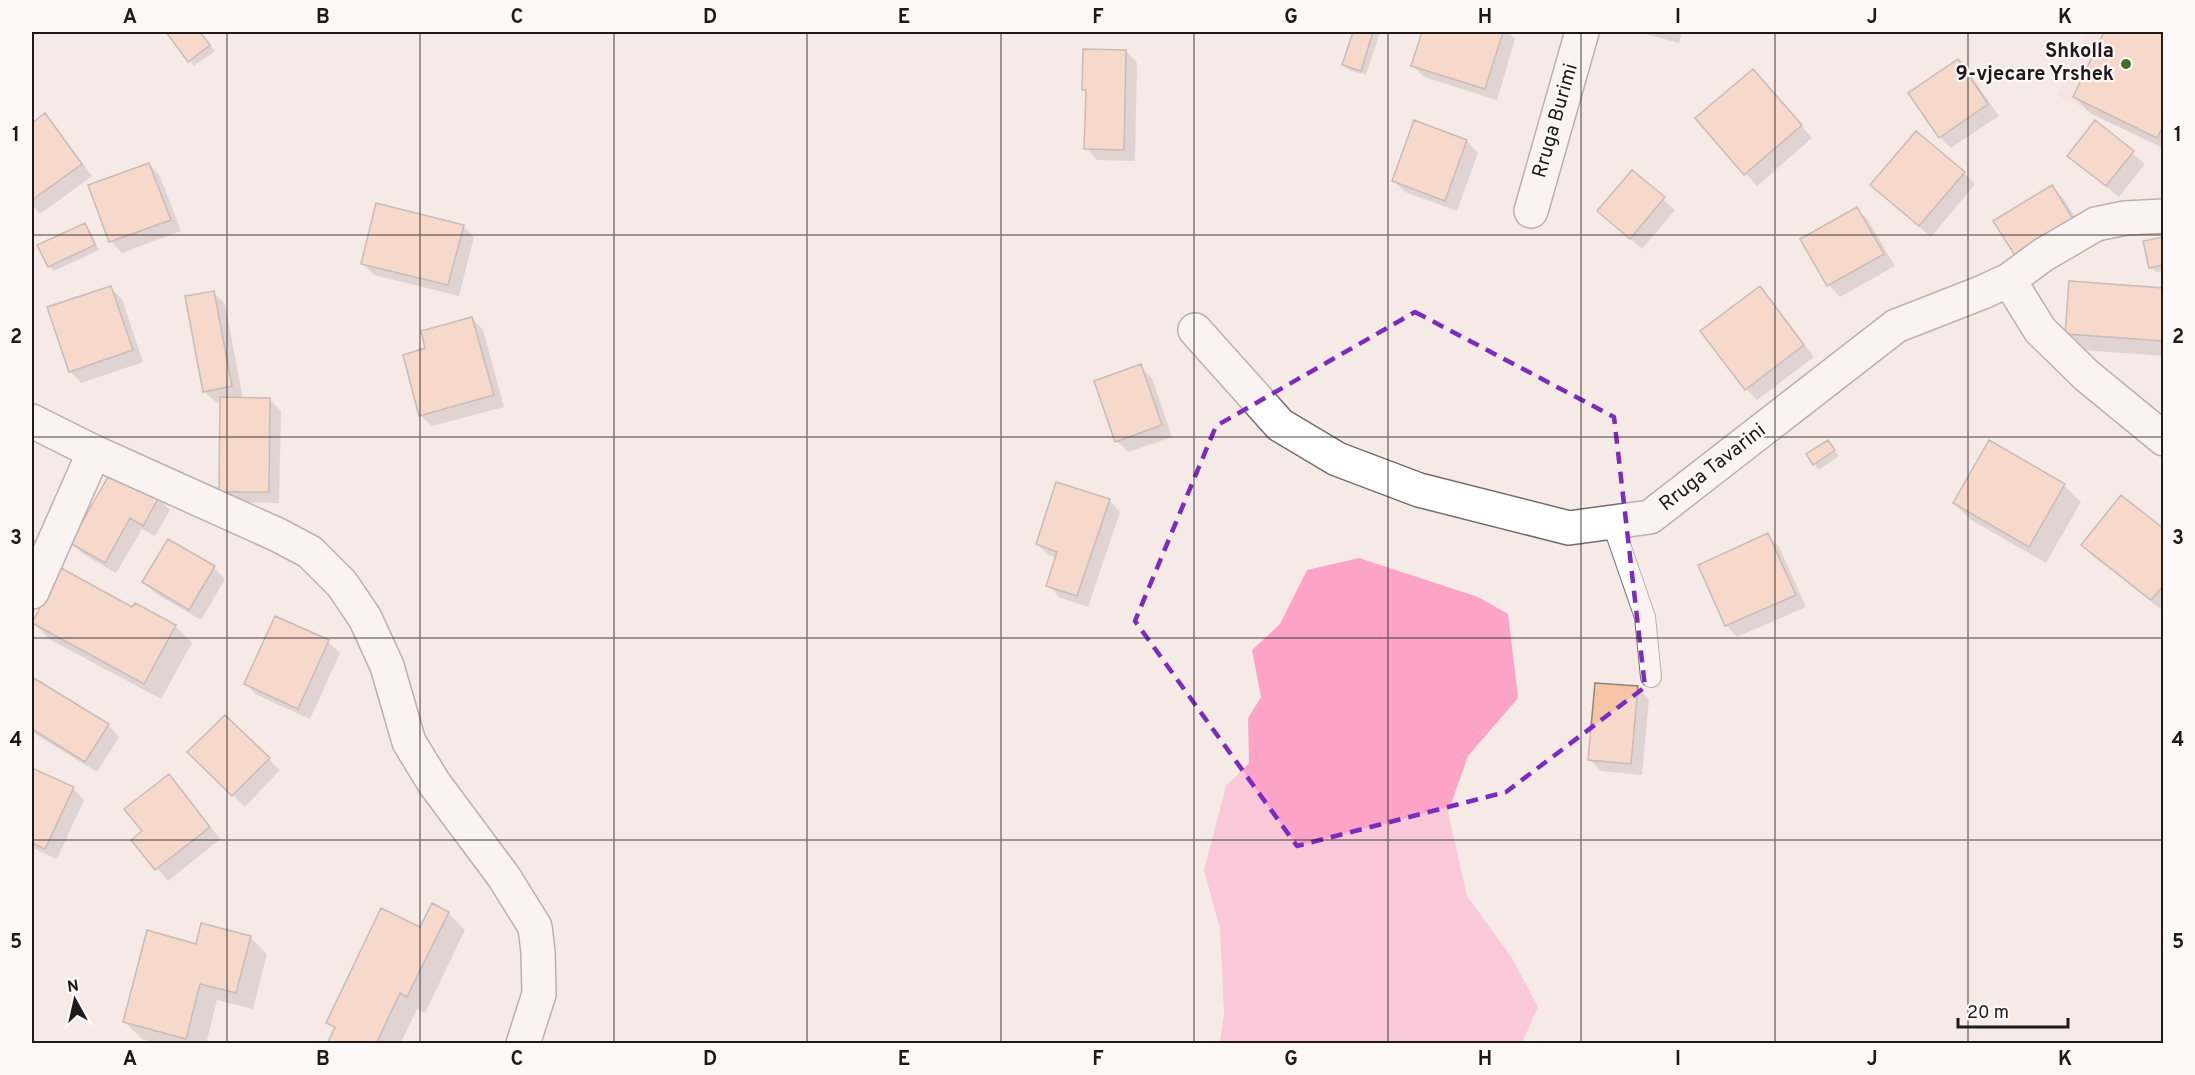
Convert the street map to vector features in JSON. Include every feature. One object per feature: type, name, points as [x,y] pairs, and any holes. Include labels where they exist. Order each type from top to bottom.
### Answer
[{"type":"street","name":"Rruga Burimi","points":[[1530,211],[1582,32]]},
{"type":"street","name":"Rruga Tavarini","points":[[1195,330],[1280,425],[1337,459],[1419,490],[1569,528],[1650,517],[1896,326],[2008,280],[2043,255],[2096,224],[2125,218],[2163,216]]},
{"type":"street","points":[[2008,280],[2040,330],[2086,375],[2163,439]]},
{"type":"street","points":[[32,421],[94,452],[278,535],[310,552],[342,584],[365,618],[387,666],[409,742],[434,783],[504,877],[535,927],[539,994],[523,1044]]},
{"type":"street","points":[[32,592],[94,452]]},
{"type":"lane","points":[[1612,522],[1645,617],[1651,677]]},
{"type":"highlighted area","points":[[1415,312],[1614,417],[1645,687],[1506,792],[1297,846],[1135,621],[1216,426]]},
{"type":"shaded area","name":"Shkolla 9-vjecare Yrshek","points":[[2086,32],[2163,32],[2163,150],[2057,95]]},
{"type":"shaded area","points":[[1359,558],[1478,597],[1508,614],[1518,698],[1468,756],[1448,812],[1467,896],[1512,958],[1538,1007],[1522,1043],[1220,1043],[1224,1013],[1220,929],[1204,870],[1226,786],[1249,763],[1248,718],[1261,697],[1252,650],[1280,624],[1307,570]]},
{"type":"building","points":[[166,32],[200,32],[210,45],[188,62]]},
{"type":"building","points":[[1353,32],[1373,32],[1361,71],[1342,65]]},
{"type":"building","points":[[1422,32],[1503,32],[1485,89],[1411,66]]},
{"type":"building","name":"Shkolla 9-vjecare Yrshek","points":[[2104,32],[2164,32],[2164,124],[2157,138],[2073,97]]},
{"type":"building","points":[[1083,49],[1126,50],[1124,150],[1084,149],[1086,90],[1082,90]]},
{"type":"building","points":[[1958,59],[1988,104],[1939,138],[1908,93]]},
{"type":"building","points":[[1753,69],[1802,125],[1744,175],[1695,118]]},
{"type":"building","points":[[45,113],[82,164],[32,200],[32,123]]},
{"type":"building","points":[[1414,120],[1467,140],[1445,201],[1392,181]]},
{"type":"building","points":[[2095,120],[2134,151],[2106,186],[2067,156]]},
{"type":"building","points":[[1916,131],[1965,172],[1919,226],[1870,185]]},
{"type":"building","points":[[149,163],[171,220],[109,242],[88,185]]},
{"type":"building","points":[[1632,170],[1665,197],[1630,239],[1597,211]]},
{"type":"building","points":[[2052,185],[2075,222],[2016,257],[1993,221]]},
{"type":"building","points":[[376,203],[464,225],[448,285],[361,264]]},
{"type":"building","points":[[1857,207],[1884,254],[1827,286],[1800,239]]},
{"type":"building","points":[[85,223],[95,245],[48,267],[37,245]]},
{"type":"building","points":[[2164,237],[2164,265],[2149,268],[2143,241]]},
{"type":"building","points":[[2069,281],[2164,288],[2164,341],[2065,334]]},
{"type":"building","points":[[111,286],[133,350],[69,372],[47,307]]},
{"type":"building","points":[[1760,286],[1804,345],[1745,390],[1700,331]]},
{"type":"building","points":[[214,291],[232,386],[203,392],[185,296]]},
{"type":"building","points":[[472,317],[494,395],[419,416],[403,355],[425,348],[421,331]]},
{"type":"building","points":[[1141,364],[1162,425],[1115,442],[1094,381]]},
{"type":"building","points":[[220,397],[270,398],[269,492],[219,492]]},
{"type":"building","points":[[1828,440],[1835,450],[1813,465],[1806,454]]},
{"type":"building","points":[[1989,440],[2065,484],[2029,547],[1953,503]]},
{"type":"building","points":[[112,470],[159,497],[143,526],[130,518],[105,563],[70,543]]},
{"type":"building","points":[[1056,482],[1110,499],[1077,596],[1046,586],[1057,552],[1036,544]]},
{"type":"building","points":[[2121,495],[2164,529],[2164,585],[2151,600],[2081,545]]},
{"type":"building","points":[[1768,533],[1796,595],[1725,626],[1698,565]]},
{"type":"building","points":[[168,539],[215,566],[189,610],[142,582]]},
{"type":"building","points":[[61,568],[132,607],[135,603],[176,625],[144,684],[32,623]]},
{"type":"building","points":[[275,616],[329,640],[298,709],[244,684]]},
{"type":"building","points":[[32,677],[109,724],[85,762],[32,729]]},
{"type":"building","points":[[1595,683],[1638,686],[1631,764],[1588,760]]},
{"type":"building","points":[[225,715],[270,758],[232,796],[187,752]]},
{"type":"building","points":[[32,768],[74,787],[45,849],[32,843]]},
{"type":"building","points":[[169,774],[210,827],[155,870],[131,840],[142,831],[124,809]]},
{"type":"building","points":[[432,903],[449,912],[407,997],[400,993],[376,1044],[327,1044],[335,1027],[326,1023],[381,908],[420,927]]},
{"type":"building","points":[[201,923],[251,936],[236,993],[200,984],[186,1039],[123,1022],[147,930],[196,944]]},
{"type":"place","name":"Shkolla 9-vjecare Yrshek","points":[[2126,64]]}]
